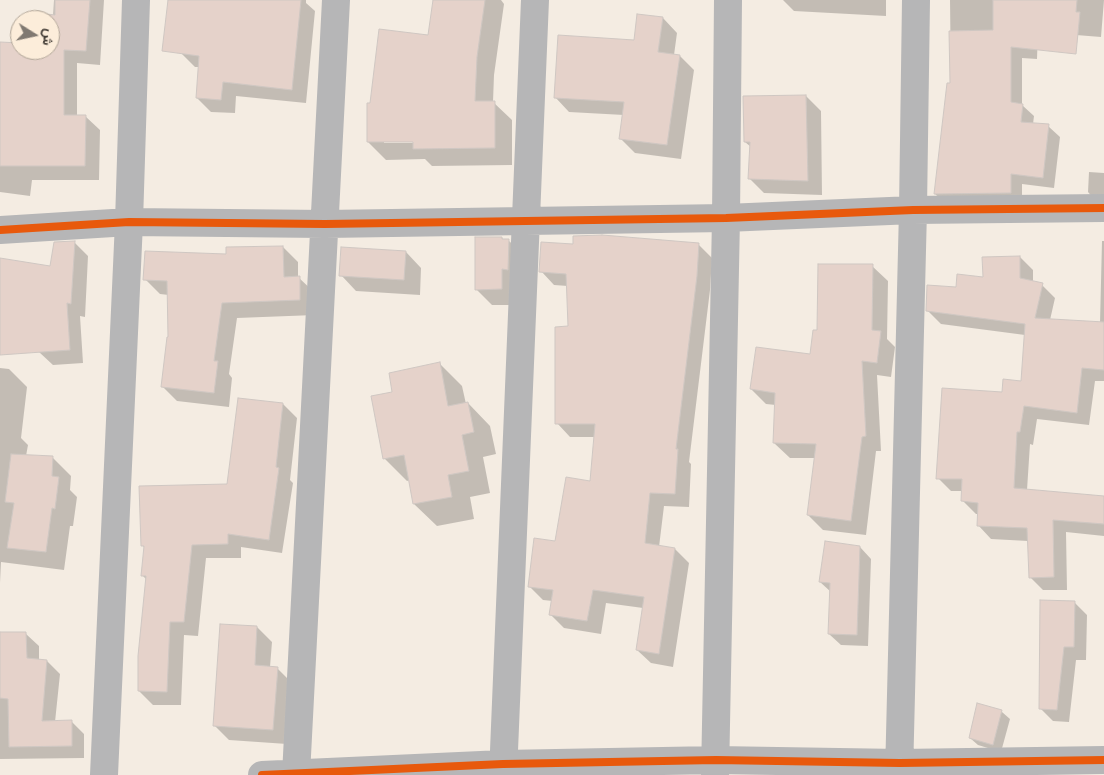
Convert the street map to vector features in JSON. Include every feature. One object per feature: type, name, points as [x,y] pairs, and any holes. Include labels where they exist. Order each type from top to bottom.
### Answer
[{"type":"street","points":[[104,775],[129,222],[136,0]]},
{"type":"street","points":[[296,774],[336,0]]},
{"type":"street","points":[[503,770],[535,0]]},
{"type":"street","points":[[716,767],[728,0]]},
{"type":"street","points":[[899,769],[913,210],[916,0]]},
{"type":"street","points":[[0,230],[129,222],[325,224],[726,218],[913,210],[1104,208]]},
{"type":"street","points":[[262,775],[716,767],[899,769],[1104,760]]},
{"type":"building","points":[[55,0],[90,0],[86,51],[64,50],[64,115],[86,115],[85,166],[0,166],[0,42],[10,42],[10,60],[60,60],[60,10],[55,10]]},
{"type":"building","points":[[168,0],[301,0],[292,90],[223,82],[221,100],[196,98],[199,56],[162,51]]},
{"type":"building","points":[[433,0],[485,0],[477,57],[475,101],[495,101],[495,148],[413,149],[413,142],[367,142],[367,103],[370,103],[379,29],[428,35]]},
{"type":"building","points":[[993,0],[1077,0],[1076,12],[1080,12],[1076,54],[1011,47],[1011,102],[1023,104],[1021,122],[1049,124],[1043,178],[1011,174],[1011,193],[934,194],[947,83],[950,83],[949,31],[993,30]]},
{"type":"building","points":[[637,14],[663,17],[658,52],[680,55],[667,145],[619,139],[624,102],[554,98],[558,35],[634,40]]},
{"type":"building","points":[[806,95],[808,181],[748,179],[750,142],[744,142],[743,96]]},
{"type":"building","points":[[602,235],[699,243],[697,276],[676,449],[678,449],[675,494],[650,493],[645,543],[675,548],[659,654],[636,650],[644,597],[593,590],[587,621],[549,615],[553,590],[528,587],[534,538],[555,541],[566,477],[590,481],[595,424],[555,424],[555,327],[568,326],[566,274],[539,272],[541,242],[573,244],[573,236]]},
{"type":"building","points":[[475,237],[502,237],[502,239],[509,239],[508,270],[502,269],[502,289],[475,290]]},
{"type":"building","points":[[75,241],[71,304],[67,303],[70,350],[0,355],[0,258],[50,266],[54,242]]},
{"type":"building","points":[[283,246],[284,277],[300,276],[300,300],[222,303],[214,361],[218,361],[214,393],[161,387],[168,337],[167,281],[143,280],[145,251],[226,254],[226,247]]},
{"type":"building","points":[[341,247],[406,251],[404,280],[339,276]]},
{"type":"building","points":[[1020,256],[1020,278],[1043,283],[1035,318],[1104,322],[1104,370],[1082,368],[1077,413],[1024,406],[1020,432],[1017,432],[1014,488],[1104,496],[1104,524],[1053,520],[1054,577],[1029,578],[1027,528],[977,526],[978,503],[961,501],[962,479],[936,479],[942,388],[1002,392],[1003,379],[1021,381],[1025,324],[926,311],[927,285],[956,287],[957,274],[983,277],[982,257]]},
{"type":"building","points":[[818,264],[873,264],[872,330],[881,331],[877,363],[862,361],[866,436],[862,437],[851,521],[807,515],[816,444],[773,443],[775,393],[750,389],[756,347],[810,354],[813,330],[817,330]]},
{"type":"building","points":[[440,362],[448,406],[468,402],[474,432],[462,435],[469,471],[448,475],[452,497],[413,504],[404,455],[383,459],[371,396],[392,392],[389,373]]},
{"type":"building","points":[[238,398],[283,403],[276,467],[279,468],[269,540],[228,534],[228,544],[192,545],[184,622],[170,622],[167,692],[138,691],[138,656],[146,576],[141,576],[144,546],[141,546],[139,486],[227,484]]},
{"type":"building","points":[[11,454],[53,456],[52,476],[59,477],[55,509],[52,508],[46,552],[7,548],[14,503],[5,502]]},
{"type":"building","points":[[825,541],[860,546],[857,635],[828,634],[830,583],[819,582]]},
{"type":"building","points":[[1040,600],[1075,601],[1074,647],[1064,647],[1057,710],[1039,709]]},
{"type":"building","points":[[220,624],[257,626],[255,665],[278,667],[273,730],[213,726]]},
{"type":"building","points":[[0,632],[26,632],[27,658],[47,660],[42,721],[72,720],[72,746],[9,747],[8,699],[0,698]]},
{"type":"building","points":[[977,703],[1002,710],[993,745],[969,738]]},
{"type":"cycle path","points":[[0,230],[129,222],[325,224],[726,218],[913,210],[1104,208]]},
{"type":"cycle path","points":[[262,775],[503,764],[716,760],[900,763],[1104,760]]}]
